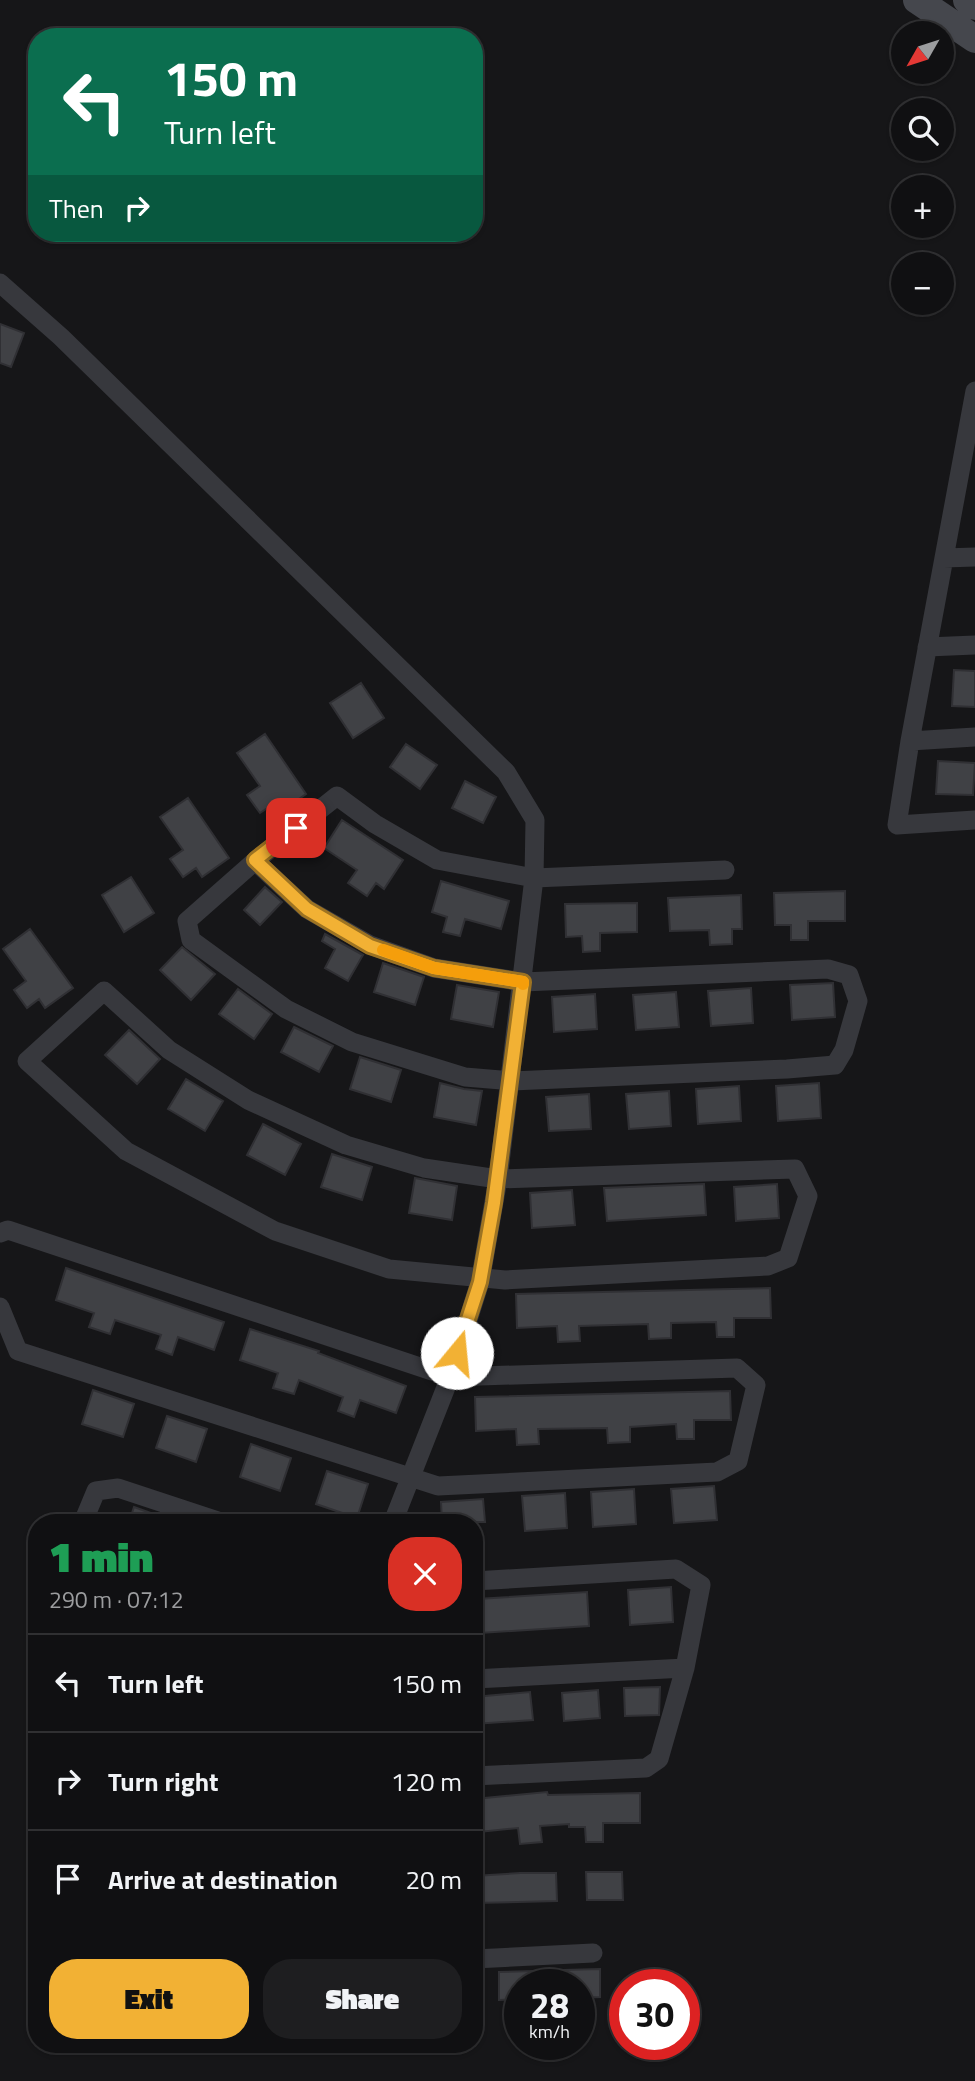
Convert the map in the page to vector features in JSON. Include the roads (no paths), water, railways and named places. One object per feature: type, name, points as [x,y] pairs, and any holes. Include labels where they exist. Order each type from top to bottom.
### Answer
[{"type":"main road","points":[[917,0],[975,39]]},
{"type":"main road","points":[[967,0],[975,6]]},
{"type":"street","points":[[0,283],[61,337],[506,772],[534,820],[534,878],[512,1082],[480,1277],[450,1377],[396,1514]]},
{"type":"street","points":[[975,391],[968,468],[944,558],[897,825],[975,820]]},
{"type":"street","points":[[944,558],[975,557]]},
{"type":"street","points":[[927,647],[975,645]]},
{"type":"street","points":[[910,741],[975,737]]},
{"type":"street","points":[[255,860],[307,909],[370,946],[434,968],[523,982],[828,969],[849,975],[858,1001],[844,1050],[835,1065],[512,1082],[465,1077],[352,1042],[286,1009],[191,940],[187,920],[255,860],[337,796],[375,824],[437,860],[534,878],[725,870]]},
{"type":"street","points":[[104,992],[169,1050],[248,1100],[346,1145],[425,1168],[498,1178],[795,1168],[808,1196],[788,1258],[768,1266],[505,1280],[389,1269],[275,1231],[126,1151],[27,1061],[104,992]]},
{"type":"street","points":[[0,1233],[8,1230],[450,1377],[737,1368],[756,1385],[738,1461],[718,1472],[438,1486],[19,1351],[0,1307]]},
{"type":"street","points":[[86,1514],[96,1491],[118,1488],[197,1514]]},
{"type":"street","points":[[483,1580],[676,1569],[701,1585],[685,1668],[659,1759],[646,1768],[483,1776]]},
{"type":"street","points":[[483,1679],[685,1668]]},
{"type":"street","points":[[483,1959],[593,1953]]}]
